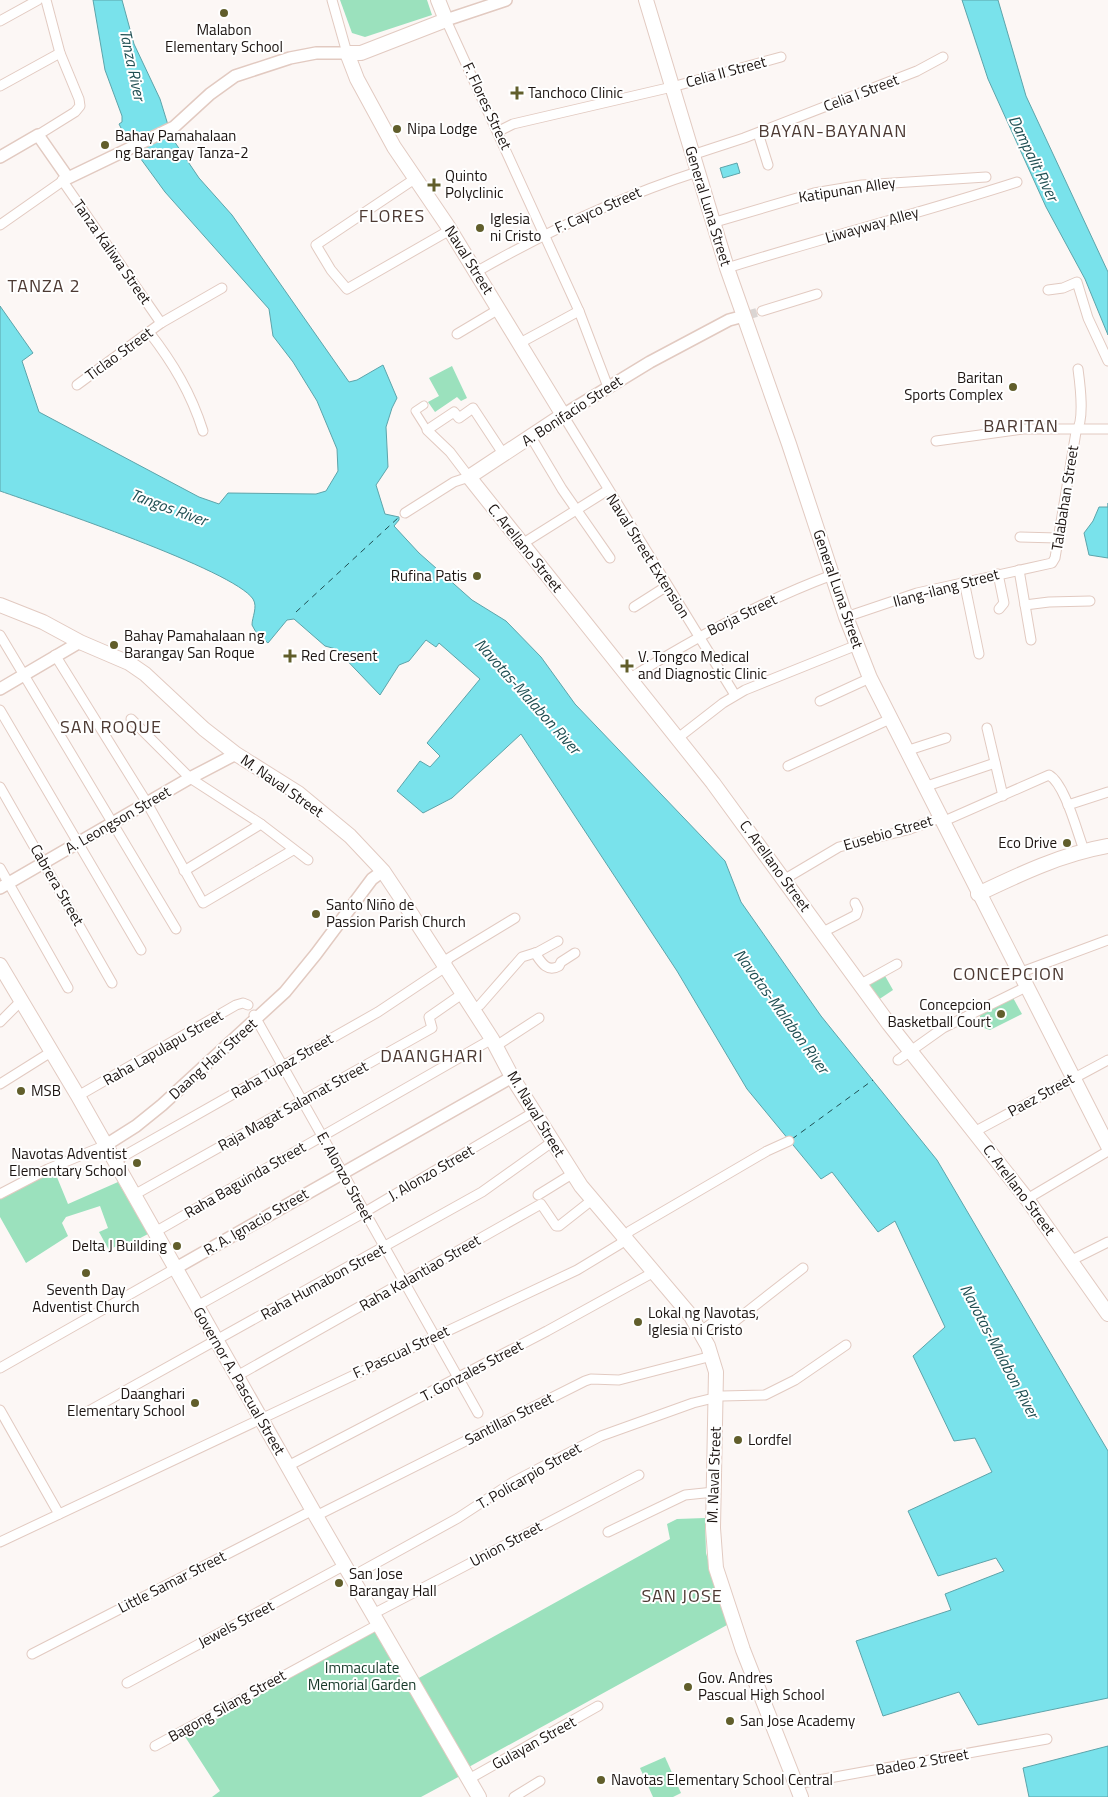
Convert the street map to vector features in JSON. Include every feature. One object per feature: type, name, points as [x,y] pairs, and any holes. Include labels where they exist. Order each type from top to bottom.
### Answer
[{"type":"main road","points":[[347,53],[361,53],[446,20],[438,0]]},
{"type":"main road","name":"General Luna Street","points":[[646,0],[712,223],[790,444],[857,646],[870,678],[924,787],[1108,1146]]},
{"type":"main road","name":"Naval Street","points":[[347,53],[357,79],[394,147],[450,230],[563,415]]},
{"type":"main road","name":"A. Bonifacio Street","points":[[469,478],[563,415]]},
{"type":"main road","name":"C. Arellano Street","points":[[469,478],[678,738],[785,879],[910,1050],[1028,1199],[1108,1314]]},
{"type":"main road","name":"M. Naval Street","points":[[0,605],[44,622],[80,642],[129,663],[145,674],[171,700],[236,754],[298,794],[350,836],[383,871],[494,1042],[512,1077],[572,1174],[592,1200],[686,1308],[712,1356],[716,1372],[713,1554],[720,1587],[801,1797]]},
{"type":"main road","points":[[978,894],[1039,866],[1084,850],[1108,846]]},
{"type":"main road","name":"Governor A. Pascual Street","points":[[0,966],[78,1096],[314,1513],[479,1797]]},
{"type":"street","points":[[0,21],[38,0]]},
{"type":"street","points":[[0,157],[76,112],[80,106],[60,52],[46,0]]},
{"type":"street","points":[[0,225],[65,179],[174,127],[218,88],[235,76],[256,68],[316,53],[347,53],[332,0]]},
{"type":"street","points":[[446,20],[482,3],[506,0]]},
{"type":"street","name":"F. Flores Street","points":[[446,20],[499,131],[579,311],[608,387]]},
{"type":"street","points":[[0,86],[60,52]]},
{"type":"street","name":"Celia II Street","points":[[499,131],[513,124],[672,87],[781,57]]},
{"type":"street","name":"Celia I Street","points":[[692,155],[758,133],[917,71],[943,57]]},
{"type":"street","points":[[758,133],[768,165]]},
{"type":"street","points":[[38,135],[65,179]]},
{"type":"street","name":"F. Cayco Street","points":[[476,272],[544,234],[642,190],[697,172]]},
{"type":"street","name":"Katipunan Alley","points":[[712,223],[814,193],[884,182],[986,177]]},
{"type":"street","points":[[416,178],[316,245],[331,270],[347,289],[450,230]]},
{"type":"street","name":"Tanza Kaliwa Street","points":[[65,179],[161,323]]},
{"type":"street","name":"Liwayway Alley","points":[[727,268],[813,241],[846,235],[884,221],[1016,182]]},
{"type":"street","points":[[1048,290],[1063,288],[1077,282],[1088,318],[1108,361]]},
{"type":"street","name":"Ticlao Street","points":[[77,386],[161,323],[222,288]]},
{"type":"street","points":[[762,311],[817,294]]},
{"type":"street","points":[[457,334],[499,309]]},
{"type":"street","points":[[520,343],[579,311]]},
{"type":"street","name":"A. Bonifacio Street","points":[[563,415],[608,387],[720,324],[746,316]]},
{"type":"street","points":[[149,332],[169,358],[187,387],[203,431]]},
{"type":"street","points":[[1078,369],[1081,388],[1078,429]]},
{"type":"street","points":[[424,405],[415,411],[427,430],[454,412],[459,418],[473,408],[504,455]]},
{"type":"street","name":"Naval Street Extension","points":[[563,415],[735,695]]},
{"type":"street","name":"Talabahan Street","points":[[936,441],[1023,429],[1108,429]]},
{"type":"street","name":"Talabahan Street","points":[[1048,564],[1055,558],[1057,538],[1078,429]]},
{"type":"street","name":"C. Arellano Street","points":[[427,430],[450,452],[469,478]]},
{"type":"street","points":[[531,437],[576,509],[610,558]]},
{"type":"street","name":"A. Bonifacio Street","points":[[405,513],[454,482],[469,478]]},
{"type":"street","points":[[522,544],[608,490]]},
{"type":"street","points":[[1020,537],[1057,538]]},
{"type":"street","name":"Ilang-ilang Street","points":[[846,617],[917,593],[964,581],[1048,564]]},
{"type":"street","points":[[1019,570],[1030,640]]},
{"type":"street","points":[[998,574],[1004,603],[999,609]]},
{"type":"street","name":"Borja Street","points":[[630,678],[698,636],[789,592],[832,575]]},
{"type":"street","points":[[964,581],[979,654]]},
{"type":"street","points":[[634,607],[667,586]]},
{"type":"street","points":[[1025,605],[1049,602],[1090,601]]},
{"type":"street","points":[[0,635],[176,929]]},
{"type":"street","points":[[0,689],[80,642]]},
{"type":"street","points":[[678,738],[735,695],[785,672],[857,646]]},
{"type":"street","points":[[55,655],[147,803],[203,903],[293,850]]},
{"type":"street","points":[[820,702],[870,678]]},
{"type":"street","points":[[0,710],[141,950]]},
{"type":"street","points":[[131,719],[190,778],[261,824],[308,860]]},
{"type":"street","points":[[788,766],[890,719]]},
{"type":"street","points":[[987,728],[1003,796]]},
{"type":"street","points":[[906,751],[946,738]]},
{"type":"street","name":"A. Leongson Street","points":[[4,885],[190,778],[236,754]]},
{"type":"street","points":[[924,787],[996,763]]},
{"type":"street","name":"Eusebio Street","points":[[785,879],[839,846],[941,820],[1003,796],[1049,775],[1054,778],[1068,805]]},
{"type":"street","name":"Cabrera Street","points":[[0,787],[112,983]]},
{"type":"street","points":[[1084,850],[1068,805],[1108,792]]},
{"type":"street","points":[[184,871],[261,824]]},
{"type":"street","points":[[0,868],[4,885],[68,988]]},
{"type":"street","name":"Daang Hari Street","points":[[0,1194],[48,1169],[106,1145],[136,1126],[162,1105],[255,1017],[285,992],[372,879],[383,871]]},
{"type":"street","points":[[823,932],[856,915],[858,909],[854,903]]},
{"type":"street","name":"Raha Tupaz Street","points":[[115,1161],[378,1012],[445,966],[449,958],[514,918]]},
{"type":"street","points":[[1019,973],[1108,940]]},
{"type":"street","points":[[472,1010],[480,1005],[522,957],[558,941]]},
{"type":"street","points":[[535,952],[544,966],[552,969],[559,966],[561,962],[575,953]]},
{"type":"street","points":[[861,984],[897,964]]},
{"type":"street","points":[[898,1060],[943,1028],[1026,987]]},
{"type":"street","name":"Raja Magat Salamat Street","points":[[134,1195],[432,1028],[429,1017],[462,994]]},
{"type":"street","points":[[0,1022],[22,1000]]},
{"type":"street","name":"Raha Lapulapu Street","points":[[78,1096],[236,1006],[248,1005]]},
{"type":"street","name":"E. Alonzo Street","points":[[255,1017],[478,1413]]},
{"type":"street","name":"Raha Baguinda Street","points":[[155,1232],[322,1136],[539,1018]]},
{"type":"street","points":[[0,1084],[51,1052]]},
{"type":"street","name":"Paez Street","points":[[974,1132],[1072,1077],[1108,1060]]},
{"type":"street","name":"R. A. Ignacio Street","points":[[0,1368],[512,1077]]},
{"type":"street","name":"J. Alonzo Street","points":[[197,1306],[365,1212],[534,1112]]},
{"type":"street","name":"F. Pascual Street","points":[[0,1542],[576,1270],[620,1244],[630,1231],[789,1141]]},
{"type":"street","name":"Raha Humabon Street","points":[[87,1412],[482,1192],[552,1142]]},
{"type":"street","points":[[1028,1199],[1108,1151]]},
{"type":"street","points":[[538,1195],[572,1174]]},
{"type":"street","name":"Raha Kalantiao Street","points":[[237,1376],[541,1204],[556,1226],[559,1226],[592,1200]]},
{"type":"street","points":[[1072,1260],[1108,1242]]},
{"type":"street","points":[[700,1332],[715,1321],[734,1322],[803,1268]]},
{"type":"street","name":"T. Gonzales Street","points":[[288,1466],[458,1378],[654,1272]]},
{"type":"street","name":"T. Policarpio Street","points":[[348,1571],[458,1518],[513,1482],[601,1436],[692,1403],[716,1399],[722,1396],[755,1397],[774,1392],[846,1345]]},
{"type":"street","name":"Santillan Street","points":[[314,1513],[585,1381],[591,1379],[619,1380],[712,1356]]},
{"type":"street","points":[[0,1410],[59,1514]]},
{"type":"street","name":"Union Street","points":[[376,1619],[639,1475]]},
{"type":"street","points":[[608,1532],[685,1495],[714,1492]]},
{"type":"street","name":"Little Samar Street","points":[[32,1654],[314,1513]]},
{"type":"street","name":"Jewels Street","points":[[127,1683],[348,1571]]},
{"type":"street","name":"Bagong Silang Street","points":[[155,1746],[376,1619]]},
{"type":"street","name":"Gulayan Street","points":[[469,1779],[598,1706]]},
{"type":"street","name":"Badeo 2 Street","points":[[796,1784],[1047,1739]]},
{"type":"street","points":[[514,1797],[540,1781]]},
{"type":"green space","points":[[340,0],[427,0],[432,15],[365,37],[352,33]]},
{"type":"green space","points":[[452,366],[467,398],[461,401],[457,397],[435,412],[428,402],[439,396],[429,378]]},
{"type":"green space","points":[[884,974],[893,990],[878,1000],[867,984]]},
{"type":"green space","name":"Concepcion Basketball Court","points":[[1012,996],[1022,1014],[990,1030],[984,1028],[979,1019],[981,1013]]},
{"type":"green space","points":[[54,1170],[68,1204],[118,1182],[148,1234],[127,1245],[126,1241],[109,1250],[99,1232],[108,1228],[100,1206],[66,1217],[62,1223],[68,1236],[26,1263],[0,1217],[0,1198]]},
{"type":"green space","points":[[705,1518],[706,1553],[727,1625],[467,1768],[417,1679],[670,1539],[667,1524],[677,1519]]},
{"type":"green space","name":"Immaculate Memorial Garden","points":[[377,1627],[460,1776],[421,1797],[212,1797],[220,1791],[182,1732]]},
{"type":"green space","points":[[665,1757],[681,1793],[673,1797],[653,1797],[640,1768]]},
{"type":"water","points":[[93,0],[122,0],[134,44],[160,99],[172,138],[199,178],[232,215],[349,382],[357,380],[383,365],[397,398],[386,427],[388,467],[376,485],[385,514],[399,517],[394,526],[419,553],[472,600],[506,621],[541,657],[575,704],[725,861],[741,902],[821,1016],[937,1160],[1108,1451],[1108,1698],[978,1725],[959,1692],[883,1716],[856,1641],[951,1610],[945,1594],[1004,1571],[996,1558],[938,1576],[908,1511],[992,1472],[975,1438],[954,1441],[913,1356],[945,1327],[895,1221],[878,1232],[832,1172],[821,1179],[747,1089],[677,971],[521,734],[452,798],[423,813],[397,791],[420,761],[430,767],[440,756],[427,743],[480,679],[439,643],[436,647],[426,640],[409,661],[399,665],[380,695],[336,649],[325,646],[294,619],[287,620],[268,643],[257,634],[252,625],[255,609],[253,599],[238,587],[212,572],[94,524],[0,491],[0,306],[33,353],[22,361],[39,412],[199,497],[219,504],[228,493],[316,494],[326,491],[338,471],[337,449],[317,401],[293,362],[273,336],[269,309],[165,192],[127,140],[119,124],[122,122],[122,116],[105,70]]},
{"type":"water","name":"Dampalit River","points":[[962,0],[998,0],[1026,96],[1108,272],[1108,335],[1085,279],[1046,207],[988,79]]},
{"type":"water","points":[[737,163],[740,173],[723,178],[720,168]]},
{"type":"water","points":[[1099,507],[1108,507],[1108,558],[1089,555],[1084,533],[1093,521]]},
{"type":"water","points":[[1108,1746],[1108,1797],[1029,1797],[1023,1768]]},
{"type":"ferry route","points":[[296,612],[399,517]]},
{"type":"ferry route","points":[[792,1139],[873,1080]]},
{"type":"tunnel","points":[[748,315],[762,311]]},
{"type":"place","name":"Malabon Elementary School","points":[[224,13]]},
{"type":"place","name":"Tanchoco Clinic","points":[[517,93]]},
{"type":"place","name":"Nipa Lodge","points":[[397,129]]},
{"type":"place","name":"Bahay Pamahalaan ng Barangay Tanza-2","points":[[105,145]]},
{"type":"place","name":"Quinto Polyclinic","points":[[434,185]]},
{"type":"place","name":"Iglesia ni Cristo","points":[[480,228]]},
{"type":"place","name":"Baritan Sports Complex","points":[[1013,387]]},
{"type":"place","name":"Rufina Patis","points":[[477,576]]},
{"type":"place","name":"Bahay Pamahalaan ng Barangay San Roque","points":[[114,645]]},
{"type":"place","name":"Red Cresent","points":[[290,656]]},
{"type":"place","name":"V. Tongco Medical and Diagnostic Clinic","points":[[627,666]]},
{"type":"place","name":"Eco Drive","points":[[1067,843]]},
{"type":"place","name":"Santo Niño de Passion Parish Church","points":[[316,914]]},
{"type":"place","name":"Concepcion Basketball Court","points":[[1001,1014]]},
{"type":"place","name":"MSB","points":[[21,1091]]},
{"type":"place","name":"Navotas Adventist Elementary School","points":[[137,1163]]},
{"type":"place","name":"Delta J Building","points":[[177,1246]]},
{"type":"place","name":"Seventh Day Adventist Church","points":[[86,1273]]},
{"type":"place","name":"Lokal ng Navotas, Iglesia ni Cristo","points":[[638,1322]]},
{"type":"place","name":"Daanghari Elementary School","points":[[195,1403]]},
{"type":"place","name":"Lordfel","points":[[738,1440]]},
{"type":"place","name":"San Jose Barangay Hall","points":[[339,1583]]},
{"type":"place","name":"Gov. Andres Pascual High School","points":[[688,1687]]},
{"type":"place","name":"San Jose Academy","points":[[730,1721]]},
{"type":"place","name":"Navotas Elementary School Central","points":[[601,1780]]},
{"type":"district","name":"BAYAN-BAYANAN","points":[[833,131]]},
{"type":"district","name":"FLORES","points":[[392,216]]},
{"type":"district","name":"TANZA 2","points":[[44,286]]},
{"type":"district","name":"BARITAN","points":[[1021,426]]},
{"type":"district","name":"SAN ROQUE","points":[[111,727]]},
{"type":"district","name":"CONCEPCION","points":[[1009,974]]},
{"type":"district","name":"DAANGHARI","points":[[432,1056]]},
{"type":"district","name":"SAN JOSE","points":[[682,1596]]},
{"type":"water label","name":"Tanza River","points":[[133,65]]},
{"type":"water label","name":"Tangos River","points":[[169,507]]},
{"type":"water label","name":"Navotas-Malabon River","points":[[528,696]]},
{"type":"water label","name":"Navotas-Malabon River","points":[[782,1011]]},
{"type":"water label","name":"Navotas-Malabon River","points":[[1000,1351]]}]
